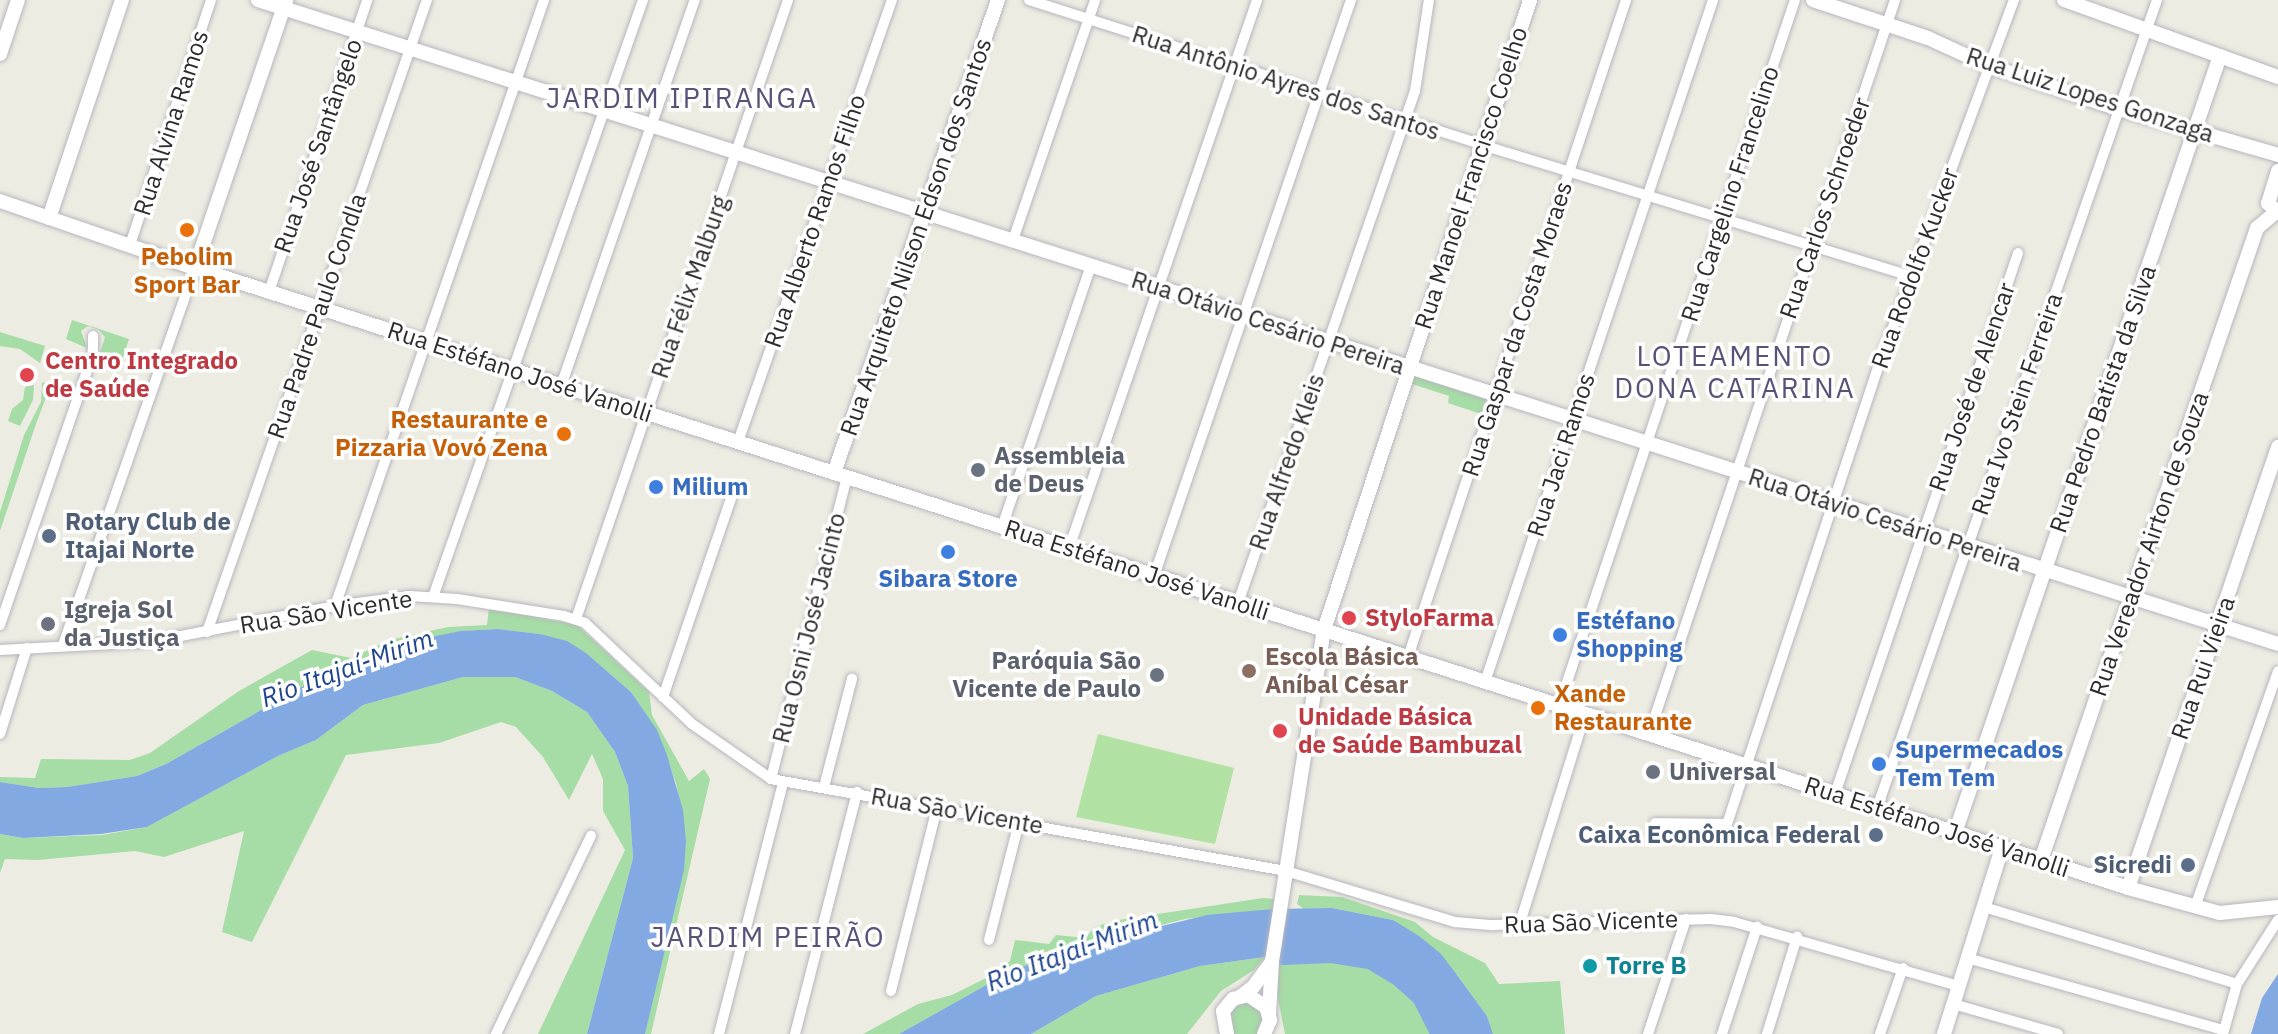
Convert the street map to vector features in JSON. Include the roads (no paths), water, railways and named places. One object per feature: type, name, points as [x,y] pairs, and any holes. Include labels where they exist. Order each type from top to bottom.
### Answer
[{"type":"main road","points":[[0,54],[18,0]]},
{"type":"main road","points":[[49,218],[122,0]]},
{"type":"main road","name":"Rua Otávio Cesário Pereira","points":[[258,0],[285,4],[410,49],[2131,600],[2278,644]]},
{"type":"main road","name":"Rua Arquiteto Nilson Edson dos Santos","points":[[841,475],[924,213],[998,0]]},
{"type":"main road","name":"Rua Manoel Francisco Coelho","points":[[1268,1023],[1272,960],[1324,630],[1530,0]]},
{"type":"main road","name":"Rua Luiz Lopes Gonzaga","points":[[1813,0],[1887,24],[1989,66],[2119,109],[2278,155]]},
{"type":"main road","points":[[2064,0],[2278,77]]},
{"type":"main road","points":[[195,268],[285,4]]},
{"type":"main road","name":"Rua Pedro Batista da Silva","points":[[1955,833],[2220,56]]},
{"type":"main road","points":[[2273,211],[2268,203],[2277,175]]},
{"type":"main road","name":"Rua Estéfano José Vanolli","points":[[0,201],[269,292],[2128,888],[2220,913],[2276,913]]},
{"type":"main road","name":"Rua Vereador Airton de Souza","points":[[2041,860],[2257,228],[2273,211]]},
{"type":"main road","name":"Rua Rui Vieira","points":[[2128,888],[2278,447]]},
{"type":"main road","points":[[1944,1034],[2002,848]]},
{"type":"main road","points":[[2276,913],[2278,894]]},
{"type":"main road","points":[[1227,1034],[1223,1011],[1253,987],[1272,960]]},
{"type":"main road","points":[[1241,996],[1261,1001],[1268,1023],[1278,1034]]},
{"type":"street","name":"Rua Alvina Ramos","points":[[130,245],[211,0]]},
{"type":"street","name":"Rua José Santângelo","points":[[269,292],[367,0]]},
{"type":"street","name":"Rua Padre Paulo Condla","points":[[207,632],[427,0]]},
{"type":"street","points":[[335,606],[544,0]]},
{"type":"street","points":[[433,597],[643,0]]},
{"type":"street","points":[[561,386],[695,0]]},
{"type":"street","name":"Rua Félix Malburg","points":[[576,619],[788,0]]},
{"type":"street","name":"Rua Alberto Ramos Filho","points":[[738,442],[892,0]]},
{"type":"street","name":"Rua Antônio Ayres dos Santos","points":[[1029,0],[1405,121],[1911,276]]},
{"type":"street","points":[[1013,240],[1095,0]]},
{"type":"street","points":[[1069,548],[1257,0]]},
{"type":"street","points":[[1154,576],[1351,0]]},
{"type":"street","name":"Rua Alfredo Kleis","points":[[1238,603],[1405,121],[1419,74],[1429,0]]},
{"type":"street","name":"Rua Gaspar da Costa Moraes","points":[[1408,657],[1626,0]]},
{"type":"street","name":"Rua Jaci Ramos","points":[[1485,682],[1713,0]]},
{"type":"street","name":"Rua Cargelino Francelino","points":[[1559,706],[1795,0]]},
{"type":"street","name":"Rua Carlos Schroeder","points":[[1649,734],[1895,0]]},
{"type":"street","name":"Rua Rodolfo Kucker","points":[[1655,823],[1727,824],[1911,276],[2014,0]]},
{"type":"street","name":"Rua Ivo Stein Ferreira","points":[[1877,808],[2157,0]]},
{"type":"street","name":"Rua José de Alencar","points":[[1835,794],[2018,253]]},
{"type":"street","points":[[1002,527],[1091,266]]},
{"type":"street","points":[[63,645],[195,268]]},
{"type":"street","points":[[0,625],[93,353],[93,336]]},
{"type":"street","name":"Rua Osni José Jacinto","points":[[771,779],[841,475]]},
{"type":"street","points":[[663,697],[731,498]]},
{"type":"street","name":"Rua São Vicente","points":[[0,650],[150,642],[383,599],[433,597],[576,619],[711,739],[771,779],[1286,871],[1455,922],[1711,919],[1797,937],[1959,986]]},
{"type":"street","points":[[0,734],[27,648]]},
{"type":"street","points":[[2195,907],[2278,671]]},
{"type":"street","points":[[824,787],[852,679]]},
{"type":"street","points":[[1520,923],[1585,714]]},
{"type":"street","points":[[719,1034],[783,782]]},
{"type":"street","points":[[795,1034],[857,792]]},
{"type":"street","points":[[891,991],[937,808]]},
{"type":"street","points":[[989,940],[1019,822]]},
{"type":"street","points":[[496,1034],[591,836]]},
{"type":"street","points":[[1984,907],[2237,984]]},
{"type":"street","points":[[1967,958],[2223,1032],[2237,984],[2276,913]]},
{"type":"street","points":[[1648,1034],[1686,919]]},
{"type":"street","points":[[1722,1034],[1757,927]]},
{"type":"street","points":[[1767,1034],[1797,937]]},
{"type":"street","points":[[1880,1034],[1903,968]]},
{"type":"street","points":[[1953,1004],[2058,1034]]},
{"type":"water","name":"Rio Itajaí-Mirim","points":[[498,629],[567,641],[586,653],[631,692],[657,730],[667,755],[683,810],[686,841],[684,870],[645,1034],[587,1034],[633,858],[628,786],[615,752],[587,712],[552,691],[515,677],[463,677],[363,705],[316,740],[278,756],[147,827],[101,834],[23,838],[0,834],[0,782],[39,788],[67,787],[137,776],[166,764],[323,675],[417,640],[460,631]]},
{"type":"water","name":"Rio Itajaí-Mirim","points":[[1332,908],[1393,920],[1419,936],[1441,954],[1457,975],[1487,1016],[1493,1034],[1435,1034],[1418,1000],[1396,980],[1369,964],[1331,958],[1265,957],[1200,966],[1096,996],[1031,1034],[899,1034],[1013,970],[1084,945],[1207,915]]},
{"type":"water","points":[[2278,974],[2278,1034],[2251,1034],[2262,998]]},
{"type":"waterway","points":[[1282,960],[1331,958],[1369,964],[1396,980],[1418,1000],[1435,1034]]},
{"type":"place","name":"Pebolim Sport Bar","points":[[187,230]]},
{"type":"place","name":"Centro Integrado de Saúde","points":[[27,375]]},
{"type":"place","name":"Restaurante e Pizzaria Vovó Zena","points":[[564,434]]},
{"type":"place","name":"Assembleia de Deus","points":[[978,470]]},
{"type":"place","name":"Milium","points":[[656,487]]},
{"type":"place","name":"Rotary Club de Itajai Norte","points":[[49,536]]},
{"type":"place","name":"Sibara Store","points":[[948,552]]},
{"type":"place","name":"StyloFarma","points":[[1349,618]]},
{"type":"place","name":"Igreja Sol da Justiça","points":[[48,624]]},
{"type":"place","name":"Estéfano Shopping","points":[[1560,635]]},
{"type":"place","name":"Escola Básica Aníbal César","points":[[1249,671]]},
{"type":"place","name":"Paróquia São Vicente de Paulo","points":[[1157,675]]},
{"type":"place","name":"Xande Restaurante","points":[[1538,708]]},
{"type":"place","name":"Unidade Básica de Saúde Bambuzal","points":[[1280,731]]},
{"type":"place","name":"Supermecados Tem Tem","points":[[1879,764]]},
{"type":"place","name":"Universal","points":[[1653,772]]},
{"type":"place","name":"Caixa Econômica Federal","points":[[1876,835]]},
{"type":"place","name":"Sicredi","points":[[2188,865]]},
{"type":"place","name":"Torre B","points":[[1590,966]]},
{"type":"district","name":"JARDIM IPIRANGA","points":[[682,98]]},
{"type":"district","name":"LOTEAMENTO DONA CATARINA","points":[[1735,372]]},
{"type":"district","name":"JARDIM PEIRÃO","points":[[768,937]]}]
